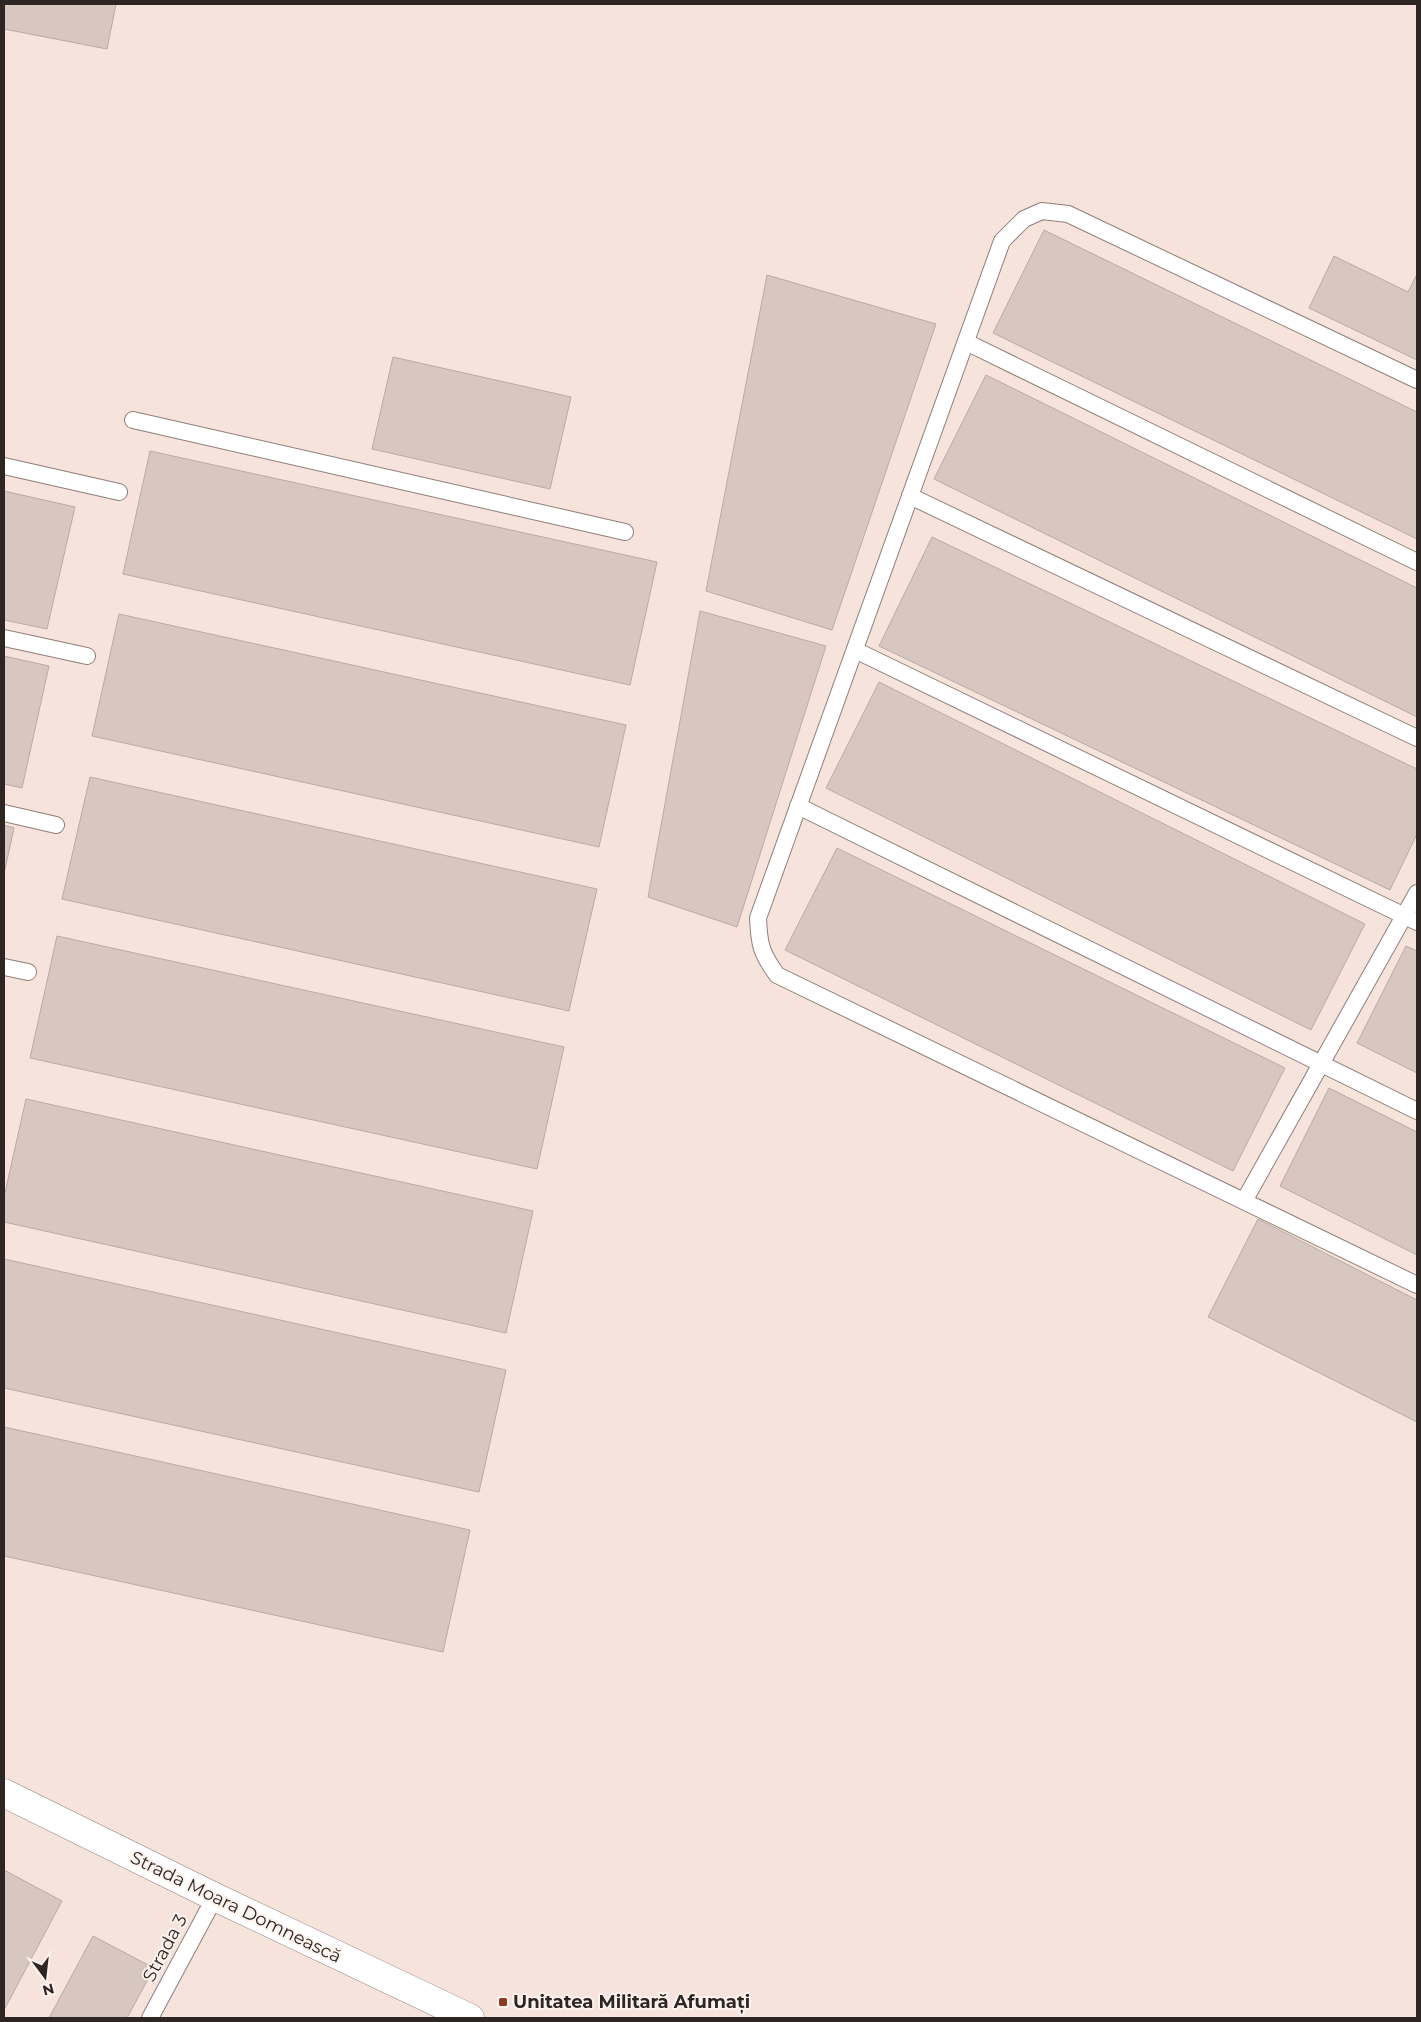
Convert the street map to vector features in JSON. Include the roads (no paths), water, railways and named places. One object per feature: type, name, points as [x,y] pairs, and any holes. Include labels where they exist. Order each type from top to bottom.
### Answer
[{"type":"street","name":"Strada Moara Domnească","points":[[4,1794],[470,2018]]},
{"type":"lane","points":[[1417,380],[1068,214],[1042,211],[1024,219],[1002,241],[758,918],[759,940],[765,959],[778,975],[1417,1285]]},
{"type":"lane","points":[[966,342],[1417,562]]},
{"type":"lane","points":[[133,420],[625,532]]},
{"type":"lane","points":[[4,466],[119,492]]},
{"type":"lane","points":[[910,496],[1417,738]]},
{"type":"lane","points":[[4,638],[87,656]]},
{"type":"lane","points":[[855,650],[1411,919]]},
{"type":"lane","points":[[798,806],[1320,1065],[1417,1111]]},
{"type":"lane","points":[[4,813],[56,825]]},
{"type":"lane","points":[[1244,1201],[1320,1065],[1411,919],[1417,893]]},
{"type":"lane","points":[[4,967],[28,972]]},
{"type":"lane","name":"Strada 3","points":[[150,2018],[215,1897]]},
{"type":"place","name":"Unitatea Militară Afumați","points":[[503,2002]]}]
